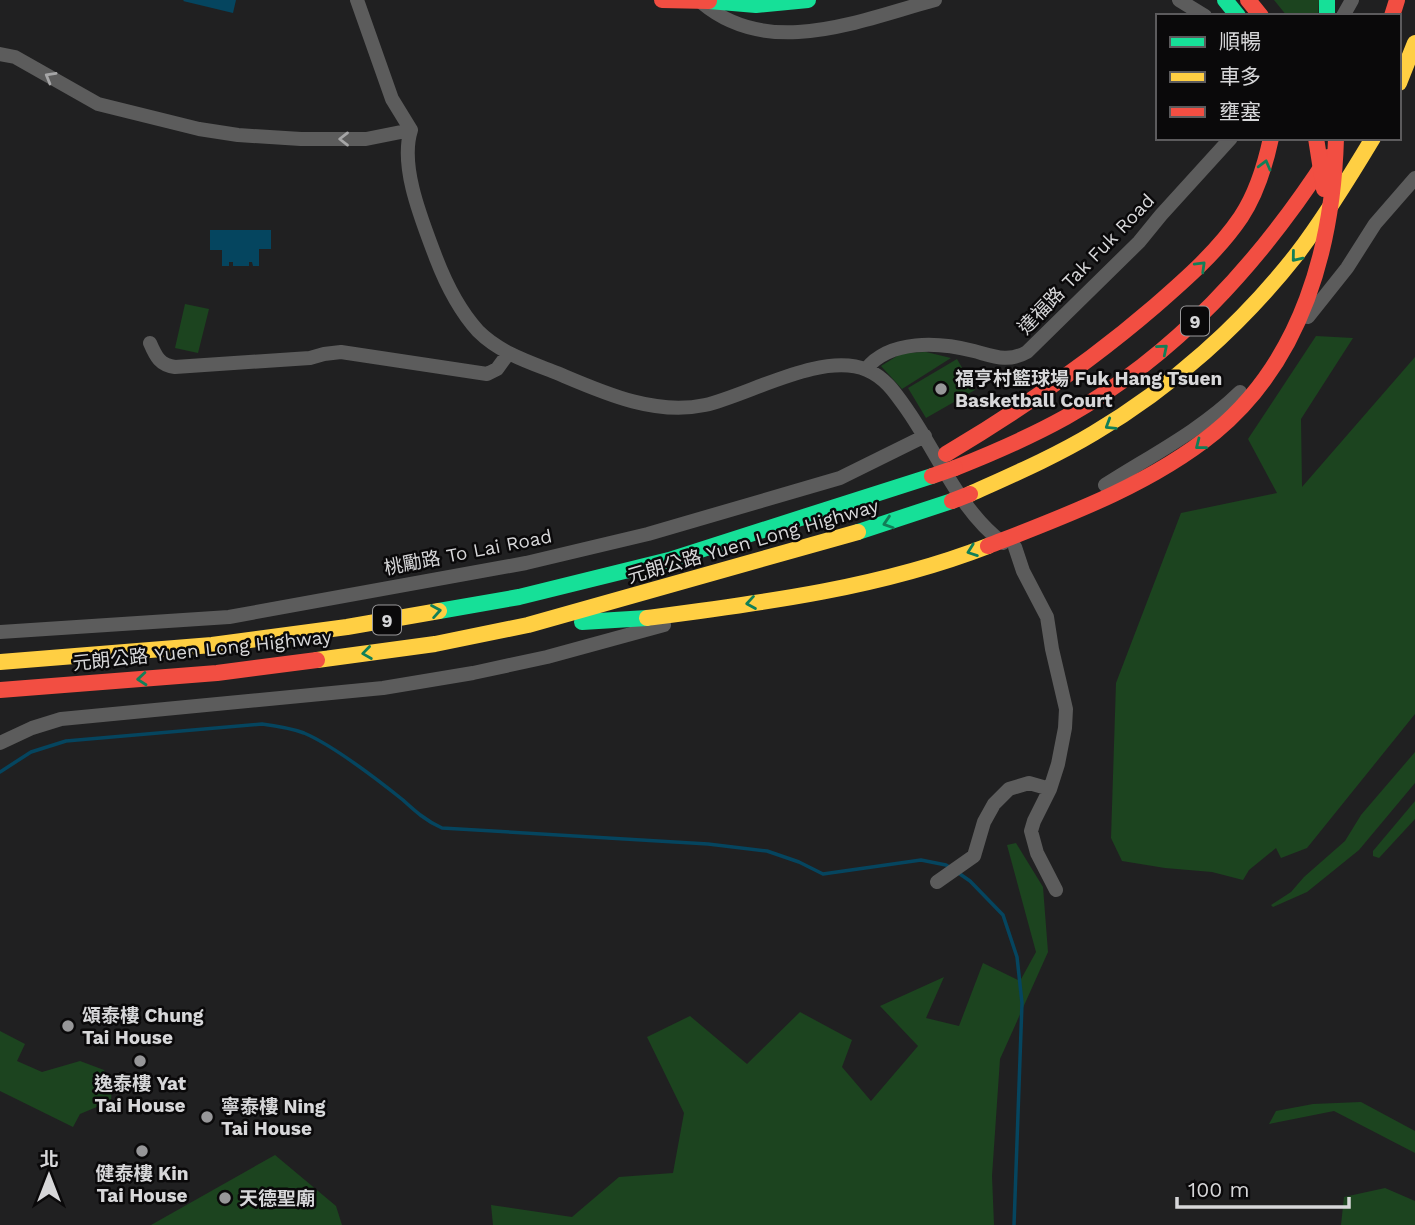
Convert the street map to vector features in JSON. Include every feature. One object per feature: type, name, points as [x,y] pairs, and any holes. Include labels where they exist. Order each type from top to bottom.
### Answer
[{"type":"highway","points":[[659,0],[756,5],[808,0]]},
{"type":"highway","points":[[704,1],[728,0]]},
{"type":"highway","points":[[1225,0],[1236,14]]},
{"type":"highway","points":[[1248,0],[1259,14]]},
{"type":"highway","points":[[1401,78],[1415,43]]},
{"type":"highway","points":[[929,470],[946,454],[1034,401],[1082,368],[1182,283],[1233,230],[1257,190],[1266,165],[1271,140]]},
{"type":"highway","points":[[1316,140],[1327,222]]},
{"type":"highway","name":"9","points":[[929,470],[955,468],[988,456],[1068,415],[1123,380],[1178,336],[1228,289],[1278,231],[1317,176],[1336,140]]},
{"type":"highway","points":[[528,625],[647,618],[816,592],[961,555],[1116,492],[1169,466],[1225,424],[1252,396],[1277,363],[1295,330],[1310,294],[1327,222],[1336,174],[1337,140]]},
{"type":"highway","name":"元朗公路 Yuen Long Highway","points":[[0,690],[257,668],[435,644],[528,625],[681,584],[884,525],[971,494],[1082,442],[1142,404],[1200,358],[1260,300],[1310,240],[1372,140]]},
{"type":"highway","name":"元朗公路 Yuen Long Highway","points":[[0,662],[212,645],[347,627],[519,597],[669,560],[869,496],[929,470]]},
{"type":"street","points":[[358,0],[392,99],[411,130],[407,148],[409,167],[426,230],[444,279],[462,312],[480,332],[508,354],[621,398],[648,405],[704,405],[799,372],[847,366],[866,369],[891,386],[979,522],[1005,544],[1015,547]]},
{"type":"street","points":[[704,1],[727,22],[764,32],[793,34],[822,31],[935,0]]},
{"type":"street","points":[[1179,0],[1202,14]]},
{"type":"street","points":[[0,54],[15,57],[98,104],[199,129],[238,135],[301,139],[366,139],[411,130]]},
{"type":"street","name":"達福路 Tak Fuk Road","points":[[866,369],[874,359],[886,352],[914,346],[946,346],[1004,359],[1027,352],[1139,242],[1229,140]]},
{"type":"street","points":[[1015,547],[1060,514],[1160,453],[1217,414],[1272,361],[1347,268],[1376,224],[1415,178]]},
{"type":"street","points":[[150,343],[156,358],[166,366],[175,367],[310,358],[341,352],[487,374],[497,369],[508,354]]},
{"type":"street","name":"桃勵路 To Lai Road","points":[[0,632],[229,617],[526,563],[648,534],[840,478],[925,436]]},
{"type":"street","points":[[1015,547],[1023,571],[1048,617],[1052,649],[1066,709],[1063,740],[1050,789],[1031,831],[1037,853],[1056,890]]},
{"type":"street","points":[[0,743],[32,728],[61,719],[282,696],[335,694],[473,673],[576,650],[708,611]]},
{"type":"street","points":[[937,881],[974,856],[984,822],[994,804],[1009,789],[1029,783],[1050,789]]},
{"type":"green space","points":[[1274,0],[1319,0],[1318,14],[1285,14]]},
{"type":"green space","points":[[185,304],[209,309],[198,353],[175,348]]},
{"type":"green space","points":[[1316,336],[1353,338],[1301,419],[1302,487],[1415,357],[1415,714],[1307,848],[1281,858],[1276,848],[1249,870],[1243,880],[1212,872],[1122,861],[1111,838],[1116,683],[1181,513],[1277,493],[1248,439]]},
{"type":"green space","points":[[926,352],[951,358],[902,389],[881,366],[902,353]]},
{"type":"green space","name":"福亨村籃球場 Fuk Hang Tsuen Basketball Court","points":[[957,359],[975,390],[926,418],[908,388]]},
{"type":"green space","points":[[1415,752],[1415,783],[1359,850],[1307,892],[1273,907],[1271,905],[1291,892],[1345,841],[1361,815]]},
{"type":"green space","points":[[1415,801],[1415,819],[1379,858],[1373,856],[1373,851]]},
{"type":"green space","points":[[1016,843],[1043,887],[1048,952],[1000,1059],[992,1176],[994,1225],[493,1225],[491,1205],[572,1217],[619,1177],[673,1173],[684,1113],[647,1037],[690,1016],[747,1064],[800,1012],[852,1040],[842,1067],[871,1101],[918,1046],[880,1006],[944,977],[926,1018],[959,1026],[983,963],[1020,981],[1036,952],[1007,845]]},
{"type":"green space","points":[[0,1031],[25,1044],[17,1061],[42,1072],[80,1061],[104,1070],[112,1084],[111,1101],[80,1114],[73,1127],[0,1091]]},
{"type":"green space","points":[[1361,1102],[1415,1131],[1415,1153],[1334,1111],[1269,1124],[1276,1111],[1313,1104]]},
{"type":"green space","points":[[275,1155],[336,1206],[342,1225],[151,1225]]},
{"type":"green space","points":[[1385,1188],[1415,1201],[1415,1225],[1341,1225],[1344,1197]]},
{"type":"water","points":[[184,0],[236,0],[233,13],[183,1]]},
{"type":"water","points":[[210,230],[271,230],[271,249],[259,249],[259,266],[253,266],[252,262],[249,262],[249,266],[233,266],[233,262],[229,262],[229,266],[222,266],[222,250],[210,250]]},
{"type":"waterway","points":[[0,772],[31,752],[66,741],[262,724],[299,731],[328,746],[368,773],[416,812],[442,828],[708,844],[767,851],[823,874],[921,860],[951,868]]},
{"type":"waterway","points":[[957,872],[970,881],[1003,915],[1017,957],[1022,1003],[1014,1225]]},
{"type":"traffic: fast","points":[[709,1],[756,5],[808,0]]},
{"type":"traffic: fast","points":[[1225,0],[1236,14]]},
{"type":"traffic: fast","points":[[1327,0],[1327,14]]},
{"type":"traffic: fast","points":[[439,611],[519,597],[669,560],[932,476]]},
{"type":"traffic: fast","points":[[858,532],[952,501]]},
{"type":"traffic: fast","points":[[582,622],[647,618]]},
{"type":"traffic: slow","points":[[1401,78],[1415,43]]},
{"type":"traffic: slow","points":[[970,494],[1048,458],[1094,433],[1178,375],[1229,329],[1276,280],[1317,226],[1372,140]]},
{"type":"traffic: slow","points":[[317,660],[435,644],[528,625],[858,532]]},
{"type":"traffic: slow","points":[[647,618],[777,600],[863,583],[947,561],[988,546]]},
{"type":"traffic: slow","points":[[0,662],[212,645],[347,627],[439,611]]},
{"type":"traffic: jam","points":[[662,0],[709,1]]},
{"type":"traffic: jam","points":[[1248,0],[1259,14]]},
{"type":"traffic: jam","points":[[1393,14],[1397,0]]},
{"type":"traffic: jam","points":[[946,454],[1028,403],[1080,366],[1155,306],[1201,264],[1247,208],[1260,179],[1271,140]]},
{"type":"traffic: jam","points":[[1316,140],[1324,189]]},
{"type":"traffic: jam","points":[[988,546],[1106,498],[1163,468],[1215,432],[1245,403],[1270,371],[1291,336],[1307,299],[1328,220],[1336,140]]},
{"type":"traffic: jam","points":[[955,468],[1066,417],[1144,365],[1213,303],[1244,269],[1274,233],[1328,157]]},
{"type":"traffic: jam","points":[[932,476],[955,468]]},
{"type":"traffic: jam","points":[[952,501],[970,494]]},
{"type":"traffic: jam","points":[[0,690],[217,673],[317,660]]},
{"type":"place","name":"福亨村籃球場 Fuk Hang Tsuen Basketball Court","points":[[941,389]]},
{"type":"place","name":"頌泰樓 Chung Tai House","points":[[68,1026]]},
{"type":"place","name":"逸泰樓 Yat Tai House","points":[[140,1061]]},
{"type":"place","name":"寧泰樓 Ning Tai House","points":[[207,1117]]},
{"type":"place","name":"健泰樓 Kin Tai House","points":[[142,1151]]},
{"type":"place","name":"天德聖廟","points":[[225,1198]]}]
